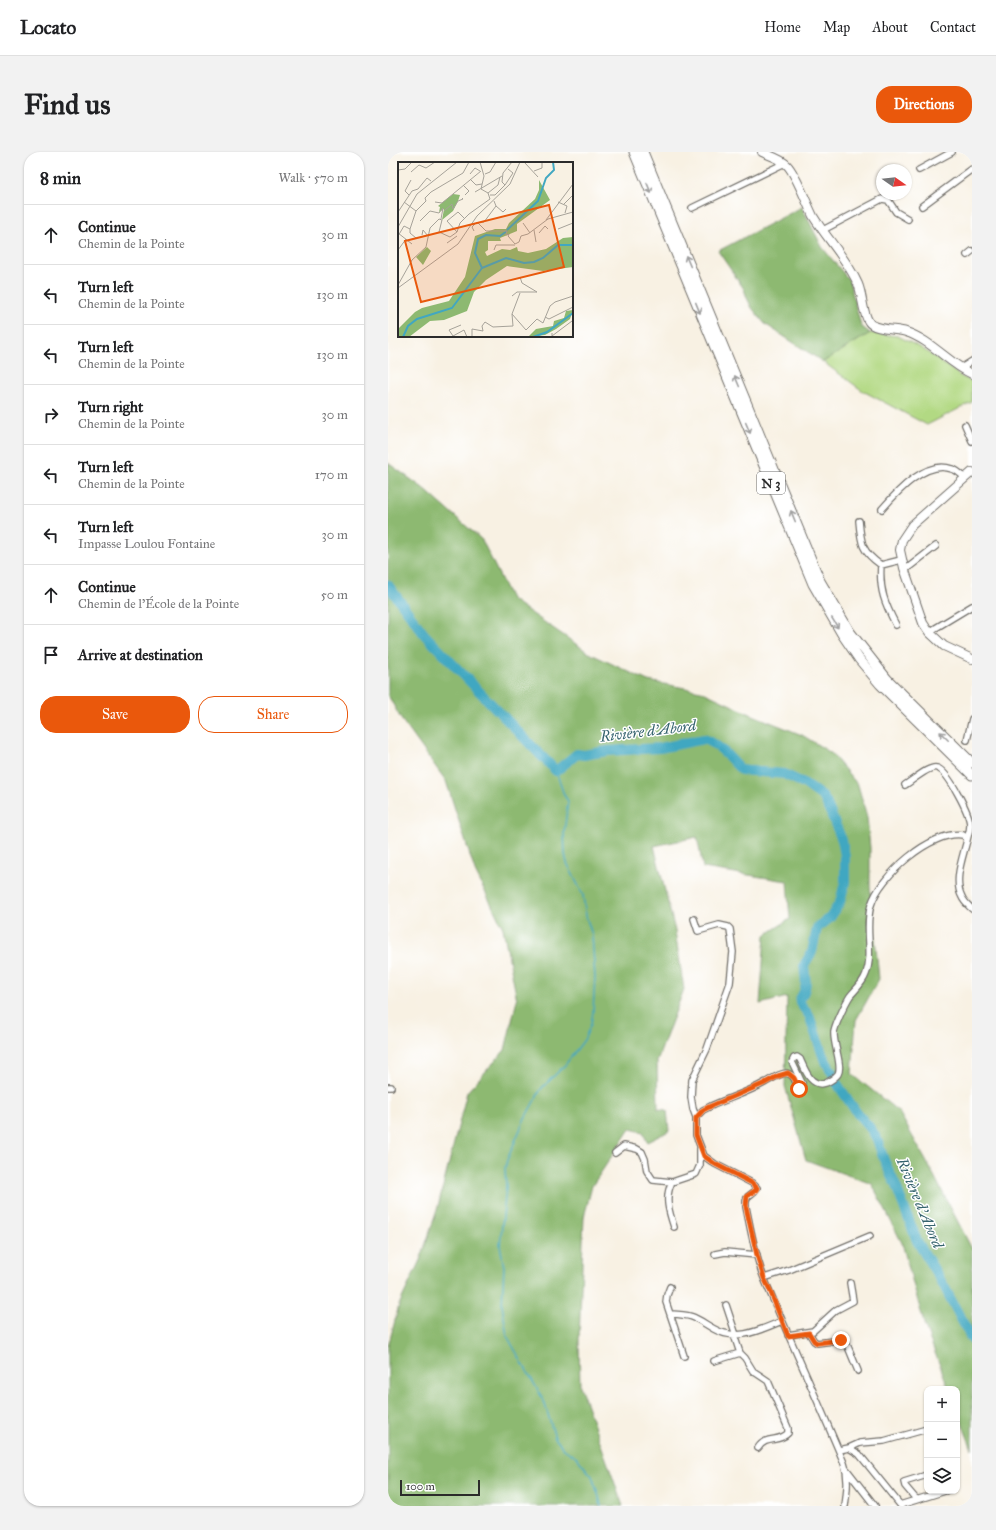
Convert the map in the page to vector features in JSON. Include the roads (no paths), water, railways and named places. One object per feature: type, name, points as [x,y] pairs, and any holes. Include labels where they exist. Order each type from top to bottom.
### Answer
[{"type":"highway","name":"N 3","points":[[634,152],[813,584],[826,609],[859,659],[880,684],[972,775]]},
{"type":"highway","name":"N 3","points":[[642,152],[820,581],[850,632],[882,673],[972,763]]},
{"type":"main road","points":[[762,152],[785,163],[790,170],[814,216],[854,276],[860,291],[866,315],[871,325],[906,332],[918,337],[968,371]]},
{"type":"main road","points":[[972,472],[912,525],[902,540],[900,550],[901,560],[928,632],[944,646],[972,659]]},
{"type":"street","points":[[919,170],[952,152]]},
{"type":"street","points":[[692,208],[785,163]]},
{"type":"street","points":[[922,206],[972,169]]},
{"type":"street","points":[[823,230],[882,199],[888,200],[896,212],[908,218]]},
{"type":"street","points":[[966,255],[972,251]]},
{"type":"street","points":[[968,371],[972,361]]},
{"type":"street","points":[[965,425],[972,441]]},
{"type":"street","points":[[882,509],[899,490],[926,471],[935,468],[952,468],[965,478]]},
{"type":"street","points":[[859,521],[860,534],[864,550],[881,566],[880,586],[882,596],[896,625]]},
{"type":"street","points":[[905,570],[936,546]]},
{"type":"street","points":[[881,566],[901,560]]},
{"type":"street","points":[[928,632],[972,606]]},
{"type":"street","points":[[967,740],[972,719]]},
{"type":"street","points":[[905,785],[930,768],[937,767],[943,771],[963,803],[969,818],[970,826],[959,875],[959,890],[962,899],[972,909]]},
{"type":"street","points":[[696,1118],[703,1110],[782,1074],[791,1074],[797,1087],[802,1090],[802,1083],[792,1062],[794,1058],[797,1057],[800,1059],[813,1082],[817,1084],[827,1082],[835,1078],[840,1067],[835,1048],[834,1033],[845,1005],[863,982],[866,974],[869,957],[868,931],[871,906],[876,894],[892,873],[907,858],[923,846],[940,838],[951,835],[963,835],[966,839]]},
{"type":"street","points":[[694,919],[698,931],[719,925],[728,927],[730,929],[733,952],[730,983],[707,1048],[692,1080],[691,1097],[696,1118],[696,1135],[704,1156],[752,1183],[757,1188],[747,1196],[746,1207],[764,1278],[847,1470],[875,1506]]},
{"type":"street","points":[[615,1154],[624,1146],[637,1149],[644,1155],[647,1171],[653,1180],[672,1182],[696,1174],[700,1165],[700,1147]]},
{"type":"street","points":[[672,1182],[668,1193],[668,1211],[674,1227]]},
{"type":"street","points":[[764,1278],[789,1270],[870,1236]]},
{"type":"street","points":[[714,1254],[725,1252],[757,1255]]},
{"type":"street","points":[[788,1336],[809,1333],[821,1325],[836,1310],[853,1301],[850,1283]]},
{"type":"street","points":[[670,1287],[666,1302],[672,1314],[684,1356]]},
{"type":"street","points":[[726,1305],[740,1353],[753,1371],[768,1381],[788,1428],[788,1433],[786,1436],[765,1441],[758,1448]]},
{"type":"street","points":[[672,1314],[695,1316],[715,1330],[735,1335],[752,1333],[782,1321]]},
{"type":"street","points":[[809,1333],[817,1343],[841,1340],[846,1342],[858,1371]]},
{"type":"street","points":[[714,1361],[740,1353]]},
{"type":"street","points":[[839,1450],[849,1448],[860,1443],[884,1441],[924,1430]]},
{"type":"street","points":[[849,1448],[859,1454],[900,1506],[916,1499],[934,1494]]},
{"type":"street","points":[[845,1506],[848,1489],[847,1470]]},
{"type":"street","points":[[916,1499],[904,1482],[924,1476]]},
{"type":"waterway","name":"Rivière d'Abord","points":[[388,585],[424,634],[556,771],[577,754],[584,755],[607,751],[660,748],[704,739],[715,744],[741,770],[784,774],[805,784],[823,797],[842,840],[845,856],[845,882],[840,902],[830,918],[817,928],[812,952],[804,965],[806,979],[805,990],[800,999],[800,1003],[809,1015],[823,1056],[833,1074]]},
{"type":"waterway","points":[[556,771],[564,795],[568,801],[564,833],[565,854],[567,863],[583,895],[586,916],[592,935],[595,977],[593,1012],[591,1024],[584,1040],[565,1065],[541,1089],[525,1118],[507,1160],[505,1168],[506,1187],[500,1245],[504,1267],[502,1305],[507,1336],[544,1401],[555,1438],[564,1449],[577,1458],[592,1476],[601,1506]]},
{"type":"waterway","name":"Rivière d'Abord","points":[[836,1082],[877,1139],[917,1241],[944,1286],[972,1340]]}]
